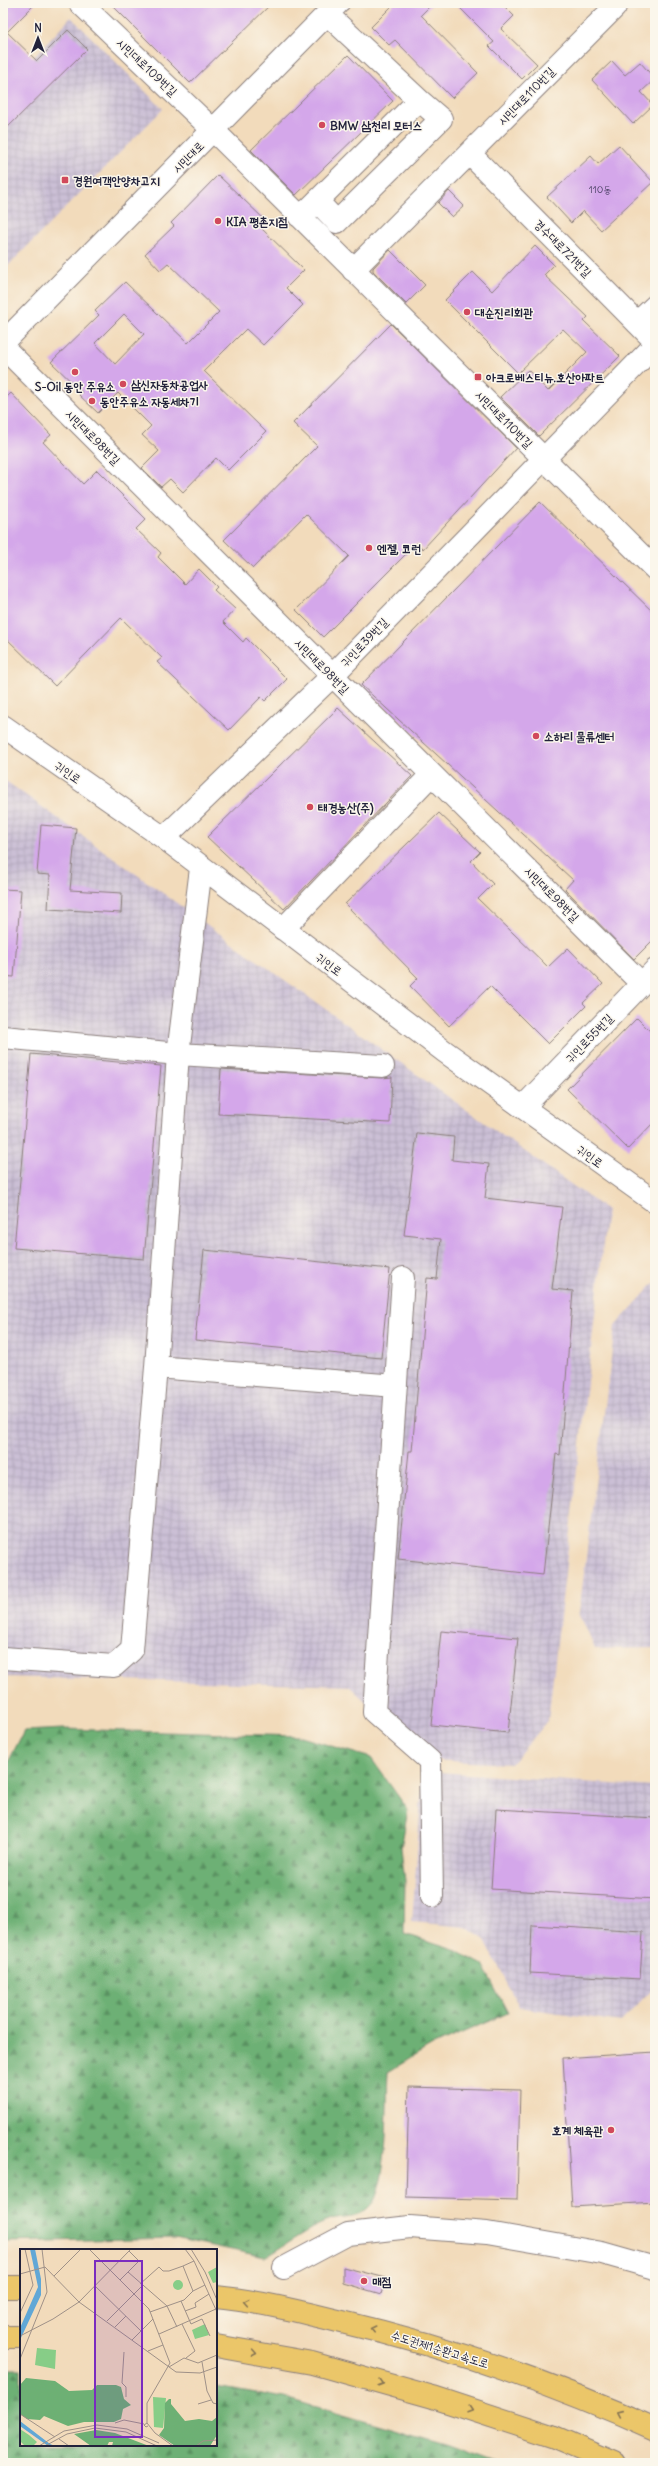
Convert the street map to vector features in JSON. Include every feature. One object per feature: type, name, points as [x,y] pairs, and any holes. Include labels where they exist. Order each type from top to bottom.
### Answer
[{"type":"highway","points":[[3,2287],[20,2287]]},
{"type":"highway","name":"수도권제1순환고속도로","points":[[217,2297],[322,2317],[451,2350],[610,2408],[655,2429]]},
{"type":"highway","points":[[3,2337],[20,2337]]},
{"type":"highway","points":[[217,2346],[312,2363],[432,2397],[552,2436],[615,2463]]},
{"type":"street","name":"시민대로109번길","points":[[80,3],[214,131]]},
{"type":"street","name":"시민대로110번길","points":[[353,270],[470,154],[614,5]]},
{"type":"street","name":"시민대로","points":[[3,343],[214,131],[332,9]]},
{"type":"street","points":[[317,201],[337,222],[441,119],[419,100],[332,9]]},
{"type":"street","points":[[299,216],[317,201],[419,100]]},
{"type":"street","name":"시민대로110번길","points":[[214,131],[655,569]]},
{"type":"street","name":"경수대로721번길","points":[[470,154],[655,341]]},
{"type":"street","points":[[637,323],[655,306]]},
{"type":"street","name":"귀인로39번길","points":[[164,838],[332,676],[655,345]]},
{"type":"street","name":"시민대로98번길","points":[[3,347],[431,775],[648,977]]},
{"type":"street","name":"귀인로","points":[[3,726],[164,838],[201,868],[444,1051],[524,1106],[655,1202]]},
{"type":"street","points":[[283,929],[431,775]]},
{"type":"street","points":[[3,1658],[114,1666],[132,1650],[156,1367],[178,1054],[201,868]]},
{"type":"street","name":"귀인로55번길","points":[[524,1106],[648,977]]},
{"type":"street","points":[[3,1037],[178,1054],[382,1066]]},
{"type":"street","points":[[403,1278],[374,1712],[430,1761],[432,1896]]},
{"type":"street","points":[[156,1367],[396,1386]]},
{"type":"street","points":[[284,2268],[348,2234],[410,2227],[487,2233],[602,2253],[655,2268]]},
{"type":"shaded area","points":[[71,17],[163,109],[3,271],[3,91]]},
{"type":"shaded area","points":[[3,779],[607,1210],[548,1721],[511,1764],[430,1760],[349,1686],[3,1677]]},
{"type":"shaded area","points":[[655,1282],[655,1648],[595,1649],[579,1613],[615,1326]]},
{"type":"shaded area","points":[[423,1771],[655,1787],[655,1986],[621,2022],[519,2007],[485,1940],[466,1927],[412,1922]]},
{"type":"green space","points":[[63,1729],[298,1736],[371,1758],[408,1810],[401,1848],[405,1881],[404,1934],[457,1951],[483,1965],[508,2013],[429,2047],[388,2072],[386,2144],[380,2184],[375,2199],[363,2213],[353,2217],[328,2221],[320,2224],[265,2257],[175,2238],[3,2242],[3,1772],[24,1731]]},
{"type":"green space","points":[[3,2369],[20,2369],[20,2446],[217,2446],[217,2386],[285,2398],[450,2446],[495,2463],[3,2463]]},
{"type":"building","points":[[3,3],[36,3],[7,32],[37,61],[68,30],[87,49],[3,132]]},
{"type":"building","points":[[110,3],[272,3],[190,83]]},
{"type":"building","points":[[395,3],[433,3],[421,15],[478,73],[452,98],[395,40],[389,45],[371,27]]},
{"type":"building","points":[[455,3],[501,3],[514,16],[501,29],[537,64],[522,79],[489,46],[494,42]]},
{"type":"building","name":"BMW 삼천리 모터스","points":[[348,55],[393,101],[296,195],[251,150]]},
{"type":"building","points":[[612,61],[625,75],[640,62],[655,79],[641,92],[653,105],[633,124],[592,80]]},
{"type":"building","points":[[619,145],[653,182],[601,230],[583,211],[571,223],[547,197],[591,156],[598,164]]},
{"type":"building","points":[[218,175],[265,220],[259,226],[304,270],[286,288],[303,305],[263,345],[246,329],[204,371],[266,432],[228,470],[216,458],[183,492],[170,479],[161,487],[142,468],[159,451],[142,435],[151,426],[118,393],[98,413],[79,395],[82,392],[51,362],[99,315],[95,311],[125,282],[188,343],[219,312],[168,263],[160,270],[145,254],[174,226],[171,223]],"holes":[[[124,314],[144,334],[115,364],[95,343]]]},
{"type":"building","points":[[449,191],[464,206],[452,217],[438,203]]},
{"type":"building","points":[[535,246],[554,265],[544,275],[588,317],[584,321],[620,356],[539,436],[500,397],[528,370],[548,391],[587,352],[563,329],[518,373],[445,300],[473,272],[492,291]]},
{"type":"building","points":[[390,250],[425,285],[406,304],[373,271],[373,268]]},
{"type":"building","points":[[391,324],[516,448],[423,549],[417,543],[323,637],[296,610],[349,556],[306,514],[253,568],[224,540],[317,446],[293,423]]},
{"type":"building","points":[[11,393],[51,435],[43,442],[83,484],[97,470],[146,519],[136,529],[161,553],[158,557],[185,584],[199,569],[217,587],[214,590],[235,609],[223,622],[243,642],[246,638],[287,679],[265,701],[261,697],[229,730],[157,662],[162,658],[121,618],[55,686],[3,635],[3,401]]},
{"type":"building","name":"소하리 물류센터","points":[[540,502],[655,614],[655,938],[634,959],[565,889],[573,880],[361,685]]},
{"type":"building","name":"태경농산(주)","points":[[338,708],[412,776],[284,909],[207,837]]},
{"type":"building","points":[[439,813],[480,852],[471,861],[493,884],[478,899],[548,967],[568,948],[603,984],[583,1003],[586,1006],[548,1044],[490,986],[449,1026],[410,986],[418,978],[345,904]]},
{"type":"building","points":[[41,825],[76,828],[70,890],[122,893],[121,913],[48,909],[50,875],[37,874]]},
{"type":"building","points":[[3,889],[21,890],[14,977],[3,976]]},
{"type":"building","points":[[637,1018],[655,1036],[655,1121],[628,1149],[567,1089]]},
{"type":"building","points":[[31,1054],[161,1066],[144,1259],[14,1248]]},
{"type":"building","points":[[221,1069],[382,1078],[392,1077],[390,1123],[218,1114]]},
{"type":"building","points":[[417,1133],[454,1137],[452,1160],[489,1164],[485,1198],[562,1207],[552,1289],[573,1291],[560,1455],[556,1454],[543,1575],[398,1559],[409,1451],[412,1451],[427,1278],[437,1279],[441,1239],[404,1235]]},
{"type":"building","points":[[204,1250],[390,1269],[381,1358],[195,1340]]},
{"type":"building","points":[[441,1631],[518,1638],[508,1733],[431,1725]]},
{"type":"building","points":[[496,1809],[655,1818],[655,1899],[491,1889]]},
{"type":"building","points":[[532,1925],[643,1932],[640,1979],[530,1973]]},
{"type":"building","name":"호계 체육관","points":[[655,2052],[655,2202],[572,2207],[563,2058]]},
{"type":"building","points":[[409,2087],[520,2090],[517,2200],[406,2197]]},
{"type":"building","name":"매점","points":[[343,2267],[386,2278],[381,2294],[343,2283]]},
{"type":"place","name":"BMW 삼천리 모터스","points":[[322,125]]},
{"type":"place","name":"경원여객안양차고지","points":[[65,180]]},
{"type":"place","name":"KIA 평촌지점","points":[[218,221]]},
{"type":"place","name":"대순진리회관","points":[[467,312]]},
{"type":"place","name":"S-Oil 동안 주유소","points":[[75,372]]},
{"type":"place","name":"아크로베스티뉴.호산아파트","points":[[478,377]]},
{"type":"place","name":"삼신자동차공업사","points":[[123,384]]},
{"type":"place","name":"동안주유소 자동세차기","points":[[92,401]]},
{"type":"place","name":"엔젤, 코런","points":[[369,548]]},
{"type":"place","name":"소하리 물류센터","points":[[536,736]]},
{"type":"place","name":"태경농산(주)","points":[[310,807]]},
{"type":"place","name":"호계 체육관","points":[[611,2130]]},
{"type":"place","name":"매점","points":[[364,2281]]}]
